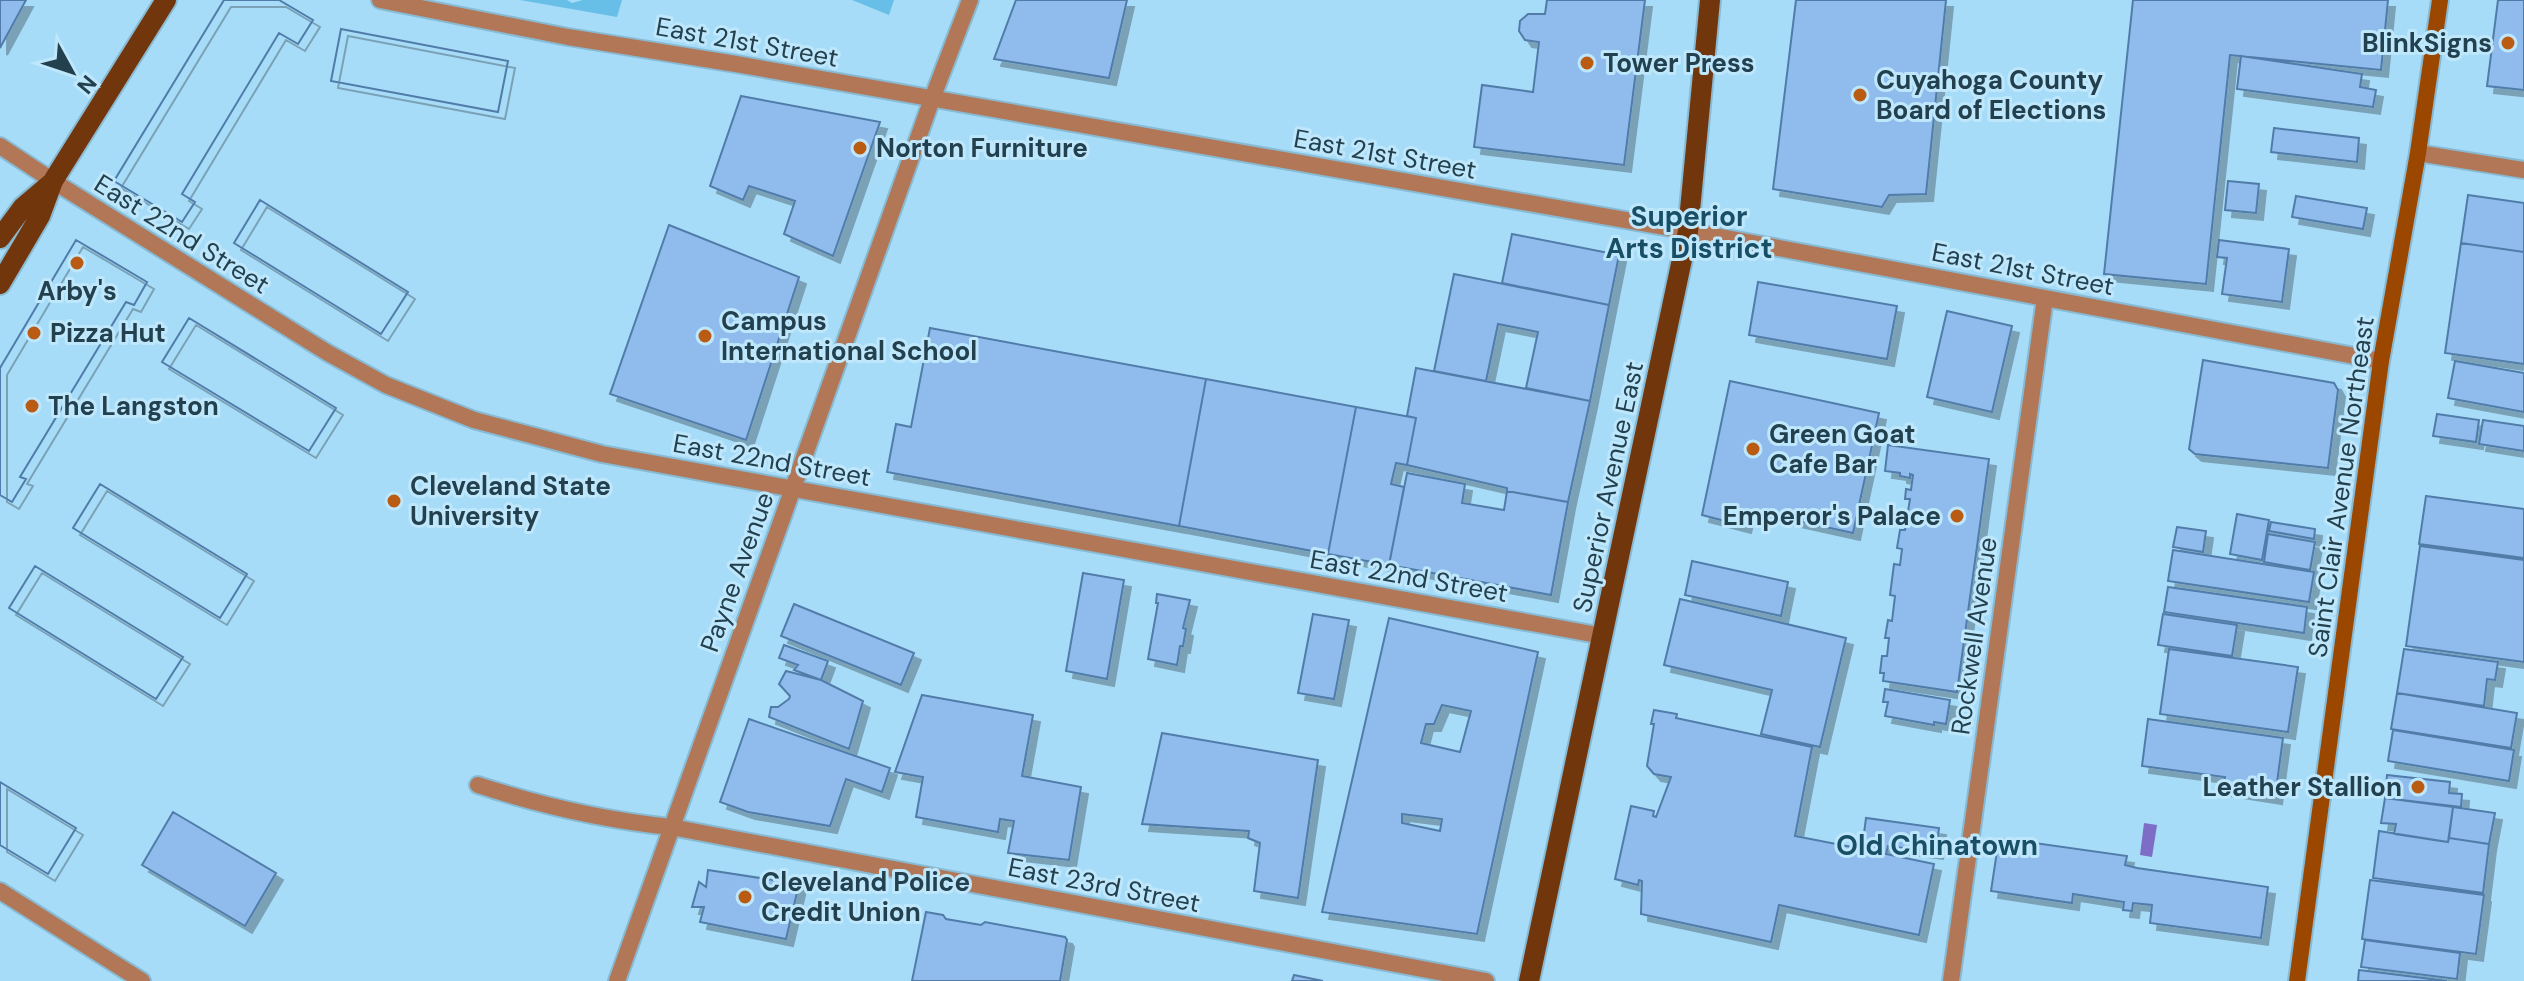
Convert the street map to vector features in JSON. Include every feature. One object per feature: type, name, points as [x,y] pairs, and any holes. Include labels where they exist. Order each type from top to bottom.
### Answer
[{"type":"main road","points":[[0,284],[40,216],[53,181],[166,0]]},
{"type":"main road","name":"Superior Avenue East","points":[[1529,981],[1688,231],[1710,0]]},
{"type":"main road","name":"Saint Clair Avenue Northeast","points":[[2297,981],[2381,361],[2418,153],[2440,0]]},
{"type":"main road","points":[[0,238],[23,207],[53,181]]},
{"type":"street","name":"East 21st Street","points":[[380,0],[568,37],[1688,231],[2381,361]]},
{"type":"street","name":"Payne Avenue","points":[[617,981],[970,0]]},
{"type":"street","name":"East 22nd Street","points":[[0,146],[328,353],[410,396],[485,424],[575,447],[1603,636]]},
{"type":"street","points":[[2418,153],[2524,170]]},
{"type":"street","name":"Rockwell Avenue","points":[[1951,981],[2045,298]]},
{"type":"street","name":"East 23rd Street","points":[[478,785],[559,809],[614,821],[671,827],[1486,981]]},
{"type":"street","points":[[0,891],[142,981]]},
{"type":"shaded area","points":[[520,0],[567,0],[572,3],[622,0],[617,17]]},
{"type":"shaded area","points":[[852,0],[894,0],[889,15]]},
{"type":"shaded area","points":[[2144,823],[2157,825],[2152,857],[2140,855]]},
{"type":"building","points":[[0,0],[26,0],[0,48]]},
{"type":"building","points":[[224,0],[279,0],[313,20],[298,44],[279,33],[182,194],[195,202],[182,222],[114,181]]},
{"type":"building","points":[[224,0],[279,0],[313,20],[298,44],[279,33],[182,194],[195,202],[182,222],[114,181]]},
{"type":"building","points":[[1016,0],[1127,0],[1109,78],[994,59]]},
{"type":"building","name":"Tower Press","points":[[1547,0],[1645,0],[1624,165],[1474,147],[1482,85],[1533,92],[1539,42],[1525,40],[1519,31],[1520,21],[1528,14],[1545,14]]},
{"type":"building","name":"Cuyahoga County Board of Elections","points":[[1796,0],[1946,0],[1926,194],[1889,195],[1882,207],[1773,189]]},
{"type":"building","points":[[2133,0],[2388,0],[2381,70],[2230,55],[2206,284],[2104,274]]},
{"type":"building","name":"BlinkSigns","points":[[2498,0],[2524,0],[2524,90],[2487,86]]},
{"type":"building","points":[[341,29],[508,61],[498,112],[331,81]]},
{"type":"building","points":[[341,29],[508,61],[498,112],[331,81]]},
{"type":"building","points":[[2241,56],[2362,74],[2360,87],[2376,90],[2373,107],[2237,89]]},
{"type":"building","points":[[741,96],[880,122],[833,256],[784,234],[795,201],[749,186],[743,200],[710,186]]},
{"type":"building","points":[[2274,128],[2359,138],[2357,162],[2271,152]]},
{"type":"building","points":[[2228,181],[2259,184],[2256,213],[2225,210]]},
{"type":"building","points":[[2468,195],[2524,203],[2524,252],[2461,243]]},
{"type":"building","points":[[2296,196],[2367,208],[2363,229],[2292,217]]},
{"type":"building","points":[[260,200],[408,292],[381,334],[234,243]]},
{"type":"building","points":[[260,200],[408,292],[381,334],[234,243]]},
{"type":"building","name":"Campus International School","points":[[669,225],[799,277],[746,440],[610,394]]},
{"type":"building","points":[[1512,234],[1619,255],[1609,305],[1502,283]]},
{"type":"building","name":"The Langston","points":[[76,240],[147,282],[134,305],[126,302],[20,477],[26,479],[12,502],[0,495],[0,368]]},
{"type":"building","name":"The Langston","points":[[76,240],[147,282],[134,305],[126,302],[20,477],[26,479],[12,502],[0,495],[0,368]]},
{"type":"building","points":[[2219,240],[2289,249],[2282,302],[2222,294],[2227,258],[2217,257]]},
{"type":"building","points":[[2461,243],[2524,252],[2524,364],[2445,353]]},
{"type":"building","points":[[1454,274],[1609,305],[1590,401],[1526,388],[1538,332],[1498,324],[1486,381],[1434,371]]},
{"type":"building","points":[[1758,282],[1897,306],[1887,359],[1749,335]]},
{"type":"building","points":[[1947,311],[2012,326],[1992,412],[1927,397]]},
{"type":"building","name":"The Langston","points":[[189,318],[336,408],[309,451],[162,362]]},
{"type":"building","name":"The Langston","points":[[189,318],[336,408],[309,451],[162,362]]},
{"type":"building","points":[[930,328],[1206,379],[1179,526],[887,472],[896,424],[911,427]]},
{"type":"building","points":[[2203,360],[2334,383],[2338,390],[2328,468],[2195,454],[2189,449]]},
{"type":"building","points":[[2455,361],[2524,373],[2524,412],[2448,398]]},
{"type":"building","points":[[1416,368],[1590,401],[1568,502],[1507,491],[1507,488],[1407,465],[1416,418],[1407,416]]},
{"type":"building","points":[[1206,379],[1356,407],[1328,554],[1179,526]]},
{"type":"building","points":[[1730,381],[1879,413],[1853,533],[1748,510],[1744,526],[1702,515]]},
{"type":"building","points":[[1356,407],[1416,418],[1407,465],[1396,463],[1391,484],[1404,487],[1389,565],[1328,554]]},
{"type":"building","points":[[2437,414],[2479,420],[2476,442],[2433,436]]},
{"type":"building","points":[[2483,420],[2524,426],[2524,451],[2479,444]]},
{"type":"building","points":[[1888,445],[1989,459],[1957,692],[1883,681],[1884,673],[1880,673],[1882,656],[1887,656],[1889,638],[1885,638],[1888,620],[1892,621],[1895,596],[1890,595],[1894,564],[1900,565],[1902,549],[1897,548],[1900,530],[1905,530],[1910,499],[1905,499],[1906,489],[1911,490],[1913,475],[1910,474],[1910,478],[1885,471]]},
{"type":"building","points":[[1407,473],[1465,484],[1462,503],[1504,510],[1507,491],[1568,502],[1551,595],[1389,565]]},
{"type":"building","name":"The Langston","points":[[100,484],[247,574],[220,618],[73,528]]},
{"type":"building","name":"The Langston","points":[[100,484],[247,574],[220,618],[73,528]]},
{"type":"building","points":[[2426,496],[2524,509],[2524,558],[2419,544]]},
{"type":"building","points":[[2237,514],[2269,520],[2262,560],[2230,554]]},
{"type":"building","points":[[2271,522],[2315,529],[2314,539],[2269,531]]},
{"type":"building","points":[[2177,527],[2206,531],[2203,552],[2173,547]]},
{"type":"building","points":[[2268,534],[2315,542],[2310,570],[2264,562]]},
{"type":"building","points":[[2420,546],[2524,560],[2524,662],[2406,646]]},
{"type":"building","points":[[2173,550],[2314,572],[2309,602],[2168,581]]},
{"type":"building","points":[[1692,561],[1788,582],[1781,616],[1685,595]]},
{"type":"building","points":[[35,566],[183,657],[156,699],[9,608]]},
{"type":"building","points":[[35,566],[183,657],[156,699],[9,608]]},
{"type":"building","points":[[1083,573],[1124,580],[1107,679],[1066,671]]},
{"type":"building","points":[[2168,587],[2307,607],[2304,633],[2164,612]]},
{"type":"building","points":[[1157,594],[1190,600],[1177,665],[1148,659]]},
{"type":"building","points":[[1680,599],[1846,638],[1820,747],[1761,734],[1772,690],[1664,665]]},
{"type":"building","points":[[794,604],[914,653],[901,685],[781,636]]},
{"type":"building","points":[[1313,614],[1349,620],[1334,699],[1298,693]]},
{"type":"building","points":[[2163,614],[2237,625],[2232,656],[2158,645]]},
{"type":"building","points":[[1389,618],[1538,652],[1477,934],[1322,912]],"holes":[[[1442,705],[1471,711],[1460,752],[1421,743],[1426,724],[1434,724]],[[1402,814],[1442,819],[1440,831],[1402,823]]]},
{"type":"building","points":[[784,645],[828,661],[821,680],[794,670],[798,665],[779,658]]},
{"type":"building","points":[[2169,649],[2298,667],[2288,732],[2160,714]]},
{"type":"building","points":[[2404,649],[2498,662],[2495,680],[2487,679],[2484,706],[2397,693]]},
{"type":"building","points":[[786,671],[821,680],[863,701],[849,749],[769,717],[771,707],[778,707],[789,699],[790,696],[779,684]]},
{"type":"building","points":[[1885,689],[1950,700],[1946,724],[1934,722],[1934,725],[1885,716],[1888,702],[1883,702]]},
{"type":"building","points":[[2397,693],[2517,713],[2511,748],[2391,729]]},
{"type":"building","points":[[922,695],[1033,715],[1022,776],[1081,787],[1069,860],[1008,853],[1014,821],[1000,819],[998,832],[916,817],[923,777],[895,772]]},
{"type":"building","points":[[1654,710],[1677,714],[1676,718],[1812,747],[1795,836],[1862,849],[1866,818],[1939,828],[1936,852],[1888,846],[1886,854],[1934,864],[1919,935],[1779,905],[1771,942],[1641,914],[1642,881],[1639,880],[1638,885],[1615,879],[1631,806],[1654,811],[1653,816],[1656,817],[1671,777],[1654,774],[1647,766]]},
{"type":"building","points":[[749,719],[890,768],[882,792],[846,779],[830,826],[748,812],[720,802]]},
{"type":"building","points":[[2148,719],[2283,738],[2275,797],[2223,789],[2225,777],[2142,766]]},
{"type":"building","points":[[2393,730],[2514,750],[2509,781],[2388,761]]},
{"type":"building","points":[[1162,733],[1318,760],[1298,898],[1254,891],[1260,843],[1248,838],[1249,831],[1142,824]]},
{"type":"building","name":"Leather Stallion","points":[[2387,775],[2450,782],[2449,793],[2462,794],[2461,807],[2385,798]]},
{"type":"building","points":[[0,782],[76,828],[48,874],[0,845]]},
{"type":"building","points":[[0,782],[76,828],[48,874],[0,845]]},
{"type":"building","points":[[2385,798],[2453,807],[2448,842],[2394,834],[2396,824],[2381,823]]},
{"type":"building","points":[[2453,807],[2495,813],[2489,844],[2449,838]]},
{"type":"building","points":[[173,812],[276,873],[245,926],[142,865]]},
{"type":"building","points":[[2379,831],[2448,842],[2449,838],[2489,844],[2483,893],[2373,878]]},
{"type":"building","points":[[1999,838],[2127,856],[2125,865],[2137,868],[2268,887],[2261,938],[2150,923],[2152,905],[2133,903],[2132,911],[2123,910],[2124,902],[2073,894],[2072,903],[1991,891]]},
{"type":"building","name":"Cleveland Police Credit Union","points":[[708,870],[799,884],[786,939],[700,922],[704,907],[692,907],[699,882],[706,887]]},
{"type":"building","points":[[2370,880],[2484,895],[2476,954],[2362,939]]},
{"type":"building","points":[[926,912],[943,915],[946,919],[981,925],[985,922],[1065,937],[1060,981],[912,981]]},
{"type":"building","points":[[2365,940],[2460,953],[2457,979],[2361,967]]},
{"type":"building","points":[[2359,970],[2447,981],[2358,981]]},
{"type":"building","points":[[1294,975],[1323,981],[1292,981]]},
{"type":"place","name":"BlinkSigns","points":[[2508,43]]},
{"type":"place","name":"Tower Press","points":[[1587,63]]},
{"type":"place","name":"Cuyahoga County Board of Elections","points":[[1860,95]]},
{"type":"place","name":"Norton Furniture","points":[[860,148]]},
{"type":"place","name":"Arby's","points":[[77,263]]},
{"type":"place","name":"Pizza Hut","points":[[34,333]]},
{"type":"place","name":"Campus International School","points":[[705,336]]},
{"type":"place","name":"The Langston","points":[[32,406]]},
{"type":"place","name":"Green Goat Cafe Bar","points":[[1753,449]]},
{"type":"place","name":"Cleveland State University","points":[[394,501]]},
{"type":"place","name":"Emperor's Palace","points":[[1957,516]]},
{"type":"place","name":"Leather Stallion","points":[[2418,787]]},
{"type":"place","name":"Cleveland Police Credit Union","points":[[745,897]]},
{"type":"district","name":"Superior Arts District","points":[[1689,232]]},
{"type":"district","name":"Old Chinatown","points":[[1937,845]]}]
